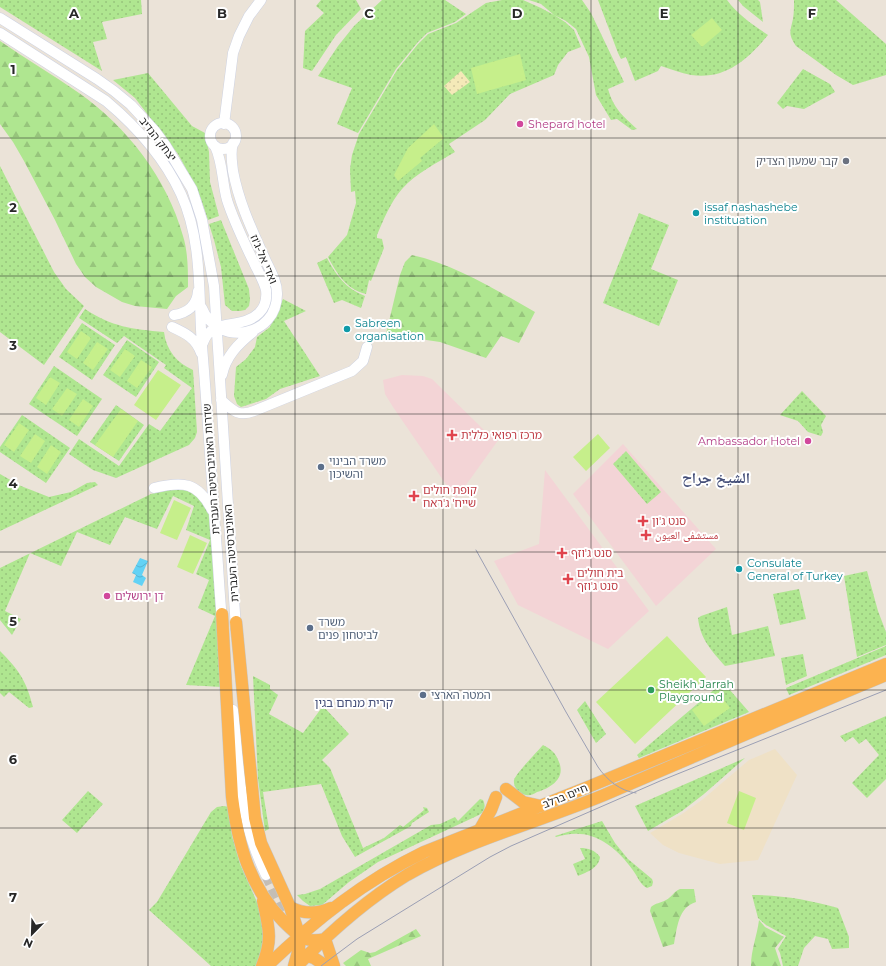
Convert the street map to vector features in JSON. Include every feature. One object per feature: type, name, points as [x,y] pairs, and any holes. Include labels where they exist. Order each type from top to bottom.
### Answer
[{"type":"highway","points":[[222,614],[232,797],[235,825],[240,844],[247,864],[262,896],[275,913],[304,939],[325,939],[334,966]]},
{"type":"highway","points":[[236,622],[255,818],[261,843],[304,939],[305,958]]},
{"type":"highway","name":"חיים ברלב","points":[[267,966],[277,957],[304,939],[313,925],[339,904],[373,880],[424,852],[541,806],[886,664]]},
{"type":"highway","name":"חיים ברלב","points":[[297,966],[325,939],[370,900],[408,875],[429,864],[458,850],[604,795],[886,676]]},
{"type":"highway","points":[[506,789],[523,802],[541,806]]},
{"type":"highway","points":[[479,831],[491,810],[496,797]]},
{"type":"highway","points":[[262,896],[270,937],[268,951],[262,966]]},
{"type":"highway","points":[[290,907],[300,911],[312,912],[323,911],[339,904]]},
{"type":"highway","points":[[277,957],[288,954],[317,959],[326,966]]},
{"type":"highway","points":[[294,966],[305,958]]},
{"type":"main road","points":[[224,124],[233,53],[239,36],[261,0]]},
{"type":"main road","name":"יצחק הנדיב","points":[[0,18],[114,91],[143,118],[166,146],[192,189],[199,208],[212,268],[217,326]]},
{"type":"main road","name":"יצחק הנדיב","points":[[0,33],[106,101],[122,114],[146,139],[164,165],[181,194],[191,225],[199,270],[201,324]]},
{"type":"main road","points":[[224,124],[232,127],[235,137],[233,144],[222,149],[215,146],[210,140],[210,133],[217,125],[224,124]]},
{"type":"main road","name":"ואדי אל-ג'וז","points":[[220,385],[223,369],[231,353],[239,343],[260,327],[271,316],[275,310],[278,292],[238,196],[231,154],[233,144]]},
{"type":"main road","name":"ואדי אל-ג'וז","points":[[215,146],[220,158],[227,199],[266,293],[266,300],[262,310],[254,317],[241,322],[217,326]]},
{"type":"main road","points":[[174,315],[187,311],[196,300],[198,296],[199,270]]},
{"type":"main road","points":[[201,306],[206,317],[226,331],[236,333],[249,332],[260,327]]},
{"type":"main road","name":"שדרות האוניברסיטה העברית","points":[[201,324],[222,614]]},
{"type":"main road","points":[[202,344],[207,334],[217,326]]},
{"type":"main road","name":"האוניברסיטה העברית","points":[[217,326],[236,622],[240,780]]},
{"type":"main road","points":[[172,327],[185,332],[193,339],[197,344],[203,360]]},
{"type":"main road","points":[[221,400],[238,413],[243,414],[254,411],[352,371],[363,361],[367,347]]},
{"type":"main road","points":[[154,488],[177,484],[193,487],[201,492],[214,516]]},
{"type":"main road","name":"האוניברסיטה העברית","points":[[222,614],[242,799],[250,835],[256,854],[266,876]]},
{"type":"shaded area","name":"מרכז רפואי כללית","points":[[402,375],[423,376],[432,379],[486,432],[499,439],[456,499],[385,394],[383,380]]},
{"type":"shaded area","name":"סנט ג'ון","points":[[623,444],[716,549],[656,606],[573,494]]},
{"type":"shaded area","name":"סנט ג'וזף","points":[[545,470],[649,611],[608,649],[518,605],[494,561],[539,544]]},
{"type":"shaded area","points":[[775,749],[797,775],[758,860],[720,864],[679,853],[663,845],[650,833],[702,800],[749,760]]},
{"type":"green space","points":[[0,0],[141,0],[142,14],[102,22],[107,39],[93,42],[102,71],[0,7]]},
{"type":"green space","points":[[321,0],[356,0],[361,9],[336,35],[312,71],[303,68],[305,31],[324,13],[316,6]]},
{"type":"green space","points":[[382,0],[445,0],[466,14],[455,22],[427,33],[418,42],[396,69],[358,133],[337,124],[352,88],[318,76],[338,46],[354,26]]},
{"type":"green space","points":[[502,0],[523,0],[554,15],[574,30],[581,47],[568,52],[558,65],[554,75],[510,94],[485,120],[449,144],[455,152],[420,173],[402,189],[391,205],[377,235],[377,238],[382,239],[384,248],[371,281],[369,280],[366,294],[359,292],[343,280],[328,257],[347,235],[356,203],[355,191],[351,192],[350,169],[352,155],[359,134],[397,70],[428,34],[456,23],[486,3]]},
{"type":"green space","points":[[529,0],[582,0],[591,13],[624,82],[608,89],[610,96],[619,111],[637,129],[632,130],[617,119],[611,120],[596,95],[589,57],[576,29],[566,21],[554,15],[541,4]]},
{"type":"green space","points":[[598,0],[727,0],[741,15],[768,35],[744,60],[725,71],[704,76],[691,75],[661,66],[658,71],[635,81],[626,57],[621,59],[618,53]]},
{"type":"green space","points":[[738,0],[758,0],[760,2],[763,22],[743,6]]},
{"type":"green space","points":[[794,0],[836,0],[886,44],[886,75],[853,85],[836,75],[796,46],[790,33]]},
{"type":"green space","points":[[712,18],[722,30],[702,47],[691,35]]},
{"type":"green space","points":[[0,41],[69,86],[97,107],[129,138],[156,174],[176,215],[186,248],[188,287],[176,296],[167,309],[135,306],[122,302],[96,287],[85,277],[76,264],[24,161],[0,124]]},
{"type":"green space","points":[[520,54],[526,80],[477,94],[471,68]]},
{"type":"green space","points":[[803,69],[830,84],[835,92],[804,109],[787,106],[783,109],[777,103]]},
{"type":"green space","points":[[148,73],[192,126],[205,133],[209,152],[210,182],[219,216],[208,220],[201,199],[178,154],[135,98],[113,80]]},
{"type":"green space","points":[[434,124],[444,138],[420,158],[422,161],[398,181],[394,175],[408,148]]},
{"type":"green space","points":[[0,166],[54,272],[66,289],[84,306],[44,365],[0,332]]},
{"type":"green space","points":[[639,213],[669,225],[651,269],[678,280],[659,326],[603,303]]},
{"type":"green space","points":[[221,220],[249,289],[249,306],[245,310],[232,311],[225,305],[221,267],[209,224]]},
{"type":"green space","points":[[412,255],[428,259],[460,272],[491,287],[535,312],[519,343],[501,336],[486,358],[440,342],[386,334],[400,275],[405,262]]},
{"type":"green space","points":[[327,258],[342,281],[352,290],[365,296],[361,308],[342,300],[334,303],[317,263]]},
{"type":"green space","points":[[283,299],[306,311],[284,321],[320,376],[280,389],[266,399],[241,407],[237,404],[234,396],[236,367],[246,359],[255,347],[257,337],[270,327]]},
{"type":"green space","points":[[85,309],[104,320],[123,326],[142,330],[164,332],[167,345],[173,355],[182,364],[193,370],[197,432],[195,438],[189,445],[116,478],[93,470],[69,454],[79,439],[119,466],[149,424],[160,431],[192,388],[164,368],[166,365],[124,336],[117,343],[79,318]]},
{"type":"green space","points":[[82,323],[115,345],[92,380],[59,357]]},
{"type":"green space","points":[[81,331],[91,338],[77,359],[67,352]]},
{"type":"green space","points":[[127,340],[159,362],[136,397],[103,375]]},
{"type":"green space","points":[[97,342],[108,349],[93,370],[83,363]]},
{"type":"green space","points":[[125,349],[135,356],[120,377],[110,370]]},
{"type":"green space","points":[[141,360],[152,367],[137,388],[127,381]]},
{"type":"green space","points":[[54,366],[102,399],[77,436],[29,404]]},
{"type":"green space","points":[[158,370],[181,385],[156,420],[134,405]]},
{"type":"green space","points":[[50,377],[60,383],[46,405],[36,398]]},
{"type":"green space","points":[[67,388],[77,394],[62,416],[52,409]]},
{"type":"green space","points":[[802,391],[826,416],[821,425],[823,432],[821,436],[808,432],[798,421],[780,415]]},
{"type":"green space","points":[[83,399],[93,406],[79,427],[69,420]]},
{"type":"green space","points":[[116,405],[144,425],[119,461],[90,442]]},
{"type":"green space","points":[[121,409],[138,421],[113,457],[95,445]]},
{"type":"green space","points":[[22,415],[70,448],[46,483],[0,452],[0,447]]},
{"type":"green space","points":[[19,423],[29,430],[14,452],[4,445]]},
{"type":"green space","points":[[35,434],[45,441],[31,463],[20,456]]},
{"type":"green space","points":[[598,434],[610,448],[586,471],[573,457]]},
{"type":"green space","points":[[51,445],[61,452],[47,474],[37,467]]},
{"type":"green space","points":[[626,451],[661,492],[647,504],[613,464]]},
{"type":"green space","points":[[0,474],[21,486],[49,497],[71,492],[87,483],[95,482],[98,485],[0,531]]},
{"type":"green space","points":[[182,487],[198,494],[210,511],[222,687],[186,685],[215,616],[198,608],[209,580],[196,574],[210,540],[186,530],[194,506],[173,496],[157,529],[125,517],[110,545],[77,532],[61,566],[30,553],[151,494]]},
{"type":"green space","points":[[174,500],[191,508],[177,540],[160,533]]},
{"type":"green space","points":[[190,535],[207,543],[193,574],[177,567]]},
{"type":"green space","points":[[30,553],[5,611],[21,619],[12,635],[0,620],[0,568]]},
{"type":"green space","points":[[867,571],[878,611],[886,632],[886,645],[857,657],[844,576]]},
{"type":"green space","points":[[799,589],[806,619],[780,625],[773,594]]},
{"type":"green space","points":[[727,607],[732,635],[768,626],[775,656],[725,666],[711,650],[704,638],[698,618]]},
{"type":"green space","name":"Sheikh Jarrah Playground","points":[[667,636],[706,677],[635,744],[596,702]]},
{"type":"green space","points":[[886,646],[886,655],[789,695],[786,688]]},
{"type":"green space","points":[[0,651],[21,676],[28,690],[33,707],[29,708],[9,692],[4,697],[0,693]]},
{"type":"green space","points":[[803,654],[807,676],[786,685],[781,658]]},
{"type":"green space","points":[[253,676],[270,685],[270,689],[278,695],[269,714],[303,733],[323,706],[349,734],[322,760],[330,768],[363,848],[384,838],[400,825],[403,827],[424,810],[423,807],[427,808],[429,812],[412,823],[411,826],[355,857],[342,836],[321,784],[263,792],[269,829],[265,831],[258,779]]},
{"type":"green space","points":[[723,682],[749,712],[639,758],[637,755]]},
{"type":"green space","points":[[718,692],[730,708],[704,726],[692,710]]},
{"type":"green space","points":[[585,701],[606,734],[596,743],[577,710]]},
{"type":"green space","points":[[886,716],[886,779],[867,798],[852,783],[879,755],[866,739],[859,744],[853,737],[845,742],[840,736]]},
{"type":"green space","points":[[543,745],[549,748],[558,759],[561,768],[559,778],[547,788],[530,795],[523,794],[516,788],[514,780],[523,767]]},
{"type":"green space","points":[[745,758],[682,811],[648,831],[635,806]]},
{"type":"green space","points":[[88,791],[103,804],[77,833],[62,820]]},
{"type":"green space","points":[[739,791],[756,798],[744,830],[727,823]]},
{"type":"green space","points":[[480,799],[483,800],[485,806],[483,812],[479,815],[378,862],[349,882],[322,905],[310,906],[297,895],[320,889],[431,825],[440,824],[455,817],[458,821]]},
{"type":"green space","points":[[217,807],[229,807],[232,836],[240,864],[261,911],[265,946],[257,966],[211,966],[149,910],[157,902],[211,812]]},
{"type":"green space","points":[[602,821],[615,843],[628,859],[652,879],[652,886],[647,888],[645,887],[622,856],[603,841],[588,835],[580,834],[555,836]]},
{"type":"green space","points":[[580,848],[591,850],[600,857],[595,867],[578,876],[573,864],[585,859]]},
{"type":"green space","points":[[680,889],[694,889],[696,902],[685,909],[679,919],[674,944],[663,947],[650,911],[651,907],[668,899]]},
{"type":"green space","points":[[752,895],[796,898],[838,908],[849,937],[849,948],[832,949],[828,939],[815,936],[804,948],[798,966],[783,966],[778,949],[786,936],[766,925],[758,918]]},
{"type":"green space","points":[[759,920],[765,927],[784,937],[775,948],[781,966],[751,966]]},
{"type":"green space","points":[[416,929],[421,936],[368,959],[371,966],[346,966],[343,963],[361,950],[370,953],[375,952]]},
{"type":"sand","points":[[461,71],[470,82],[452,95],[444,86]]},
{"type":"water","points":[[140,558],[148,561],[142,575],[146,578],[142,586],[133,582],[136,575],[132,573]]},
{"type":"tunnel","points":[[266,875],[289,924]]},
{"type":"tram line","points":[[476,550],[598,767],[614,784],[625,790],[636,793]]},
{"type":"tram line","points":[[321,966],[357,939],[490,857],[511,846],[660,781],[886,690]]},
{"type":"place","name":"Shepard hotel","points":[[520,124]]},
{"type":"place","name":"קבר שמעון הצדיק","points":[[846,161]]},
{"type":"place","name":"issaf nashashebe instituation","points":[[696,213]]},
{"type":"place","name":"Sabreen organisation","points":[[347,329]]},
{"type":"place","name":"מרכז רפואי כללית","points":[[452,435]]},
{"type":"place","name":"Ambassador Hotel","points":[[808,441]]},
{"type":"place","name":"משרד הבינוי והשיכון","points":[[321,467]]},
{"type":"place","name":"קופת חולים שייח' ג'ראח","points":[[414,496]]},
{"type":"place","name":"סנט ג'ון","points":[[643,521]]},
{"type":"place","name":"مستشفى العيون","points":[[646,535]]},
{"type":"place","name":"סנט ג'וזף","points":[[562,553]]},
{"type":"place","name":"Consulate General of Turkey","points":[[739,569]]},
{"type":"place","name":"בית חולים סנט ג'וזף","points":[[568,579]]},
{"type":"place","name":"דן ירושלים","points":[[107,596]]},
{"type":"place","name":"משרד לביטחון פנים","points":[[310,628]]},
{"type":"place","name":"Sheikh Jarrah Playground","points":[[651,690]]},
{"type":"place","name":"המטה הארצי","points":[[423,695]]},
{"type":"district","name":"الشيخ جراح","points":[[716,478]]},
{"type":"district","name":"קרית מנחם בגין","points":[[354,703]]}]
